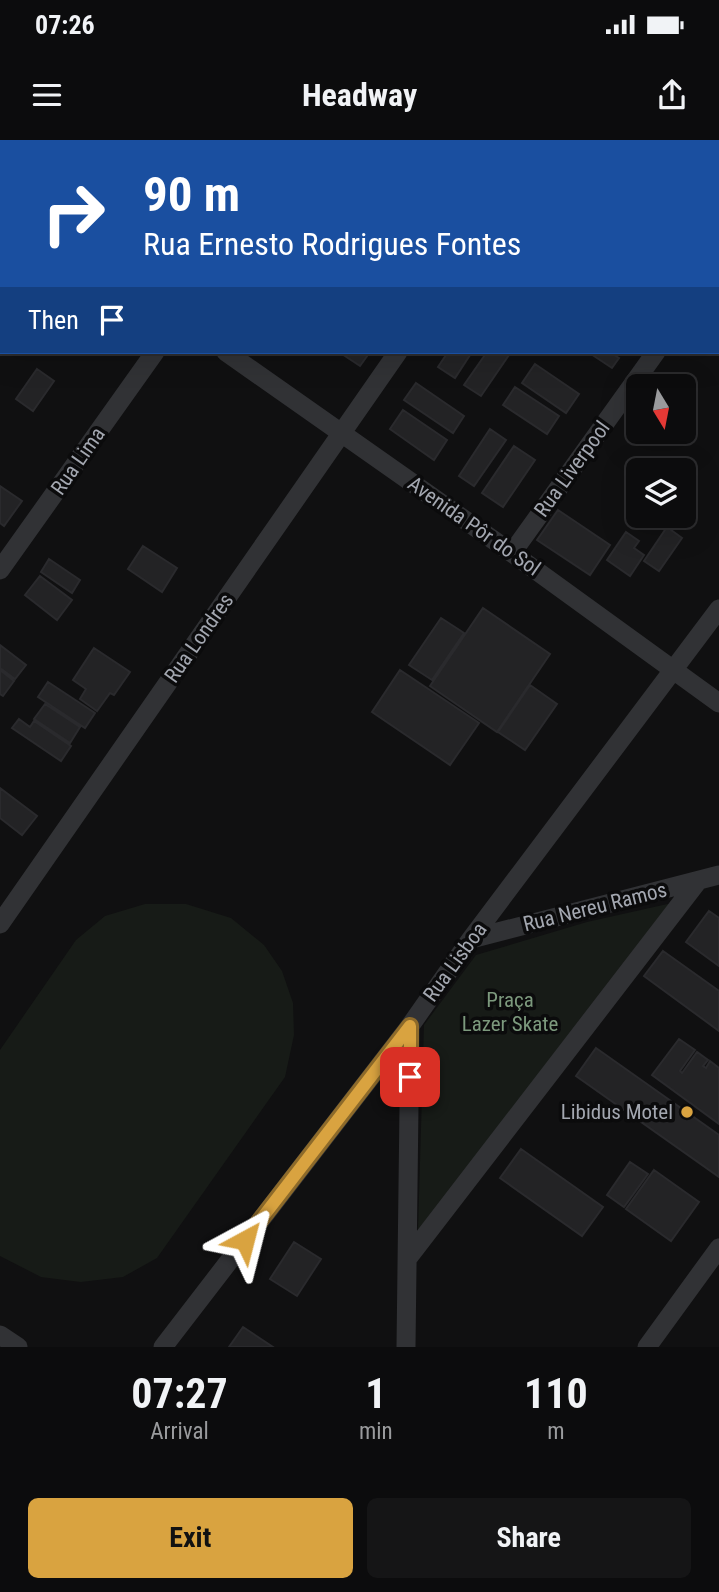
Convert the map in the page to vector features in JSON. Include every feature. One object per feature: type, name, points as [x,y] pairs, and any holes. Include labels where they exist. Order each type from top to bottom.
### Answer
[{"type":"street","name":"Rua Lima","points":[[0,570],[154,354]]},
{"type":"street","name":"Avenida Pôr do Sol","points":[[229,354],[512,553],[719,703]]},
{"type":"street","name":"Rua Londres","points":[[0,924],[340,431],[397,354]]},
{"type":"street","name":"Rua Liverpool","points":[[512,553],[655,354]]},
{"type":"street","name":"Rua Lisboa","points":[[163,1347],[410,1026],[471,939],[719,609]]},
{"type":"street","name":"Rua Nereu Ramos","points":[[471,939],[719,875]]},
{"type":"street","points":[[408,1258],[698,881]]},
{"type":"street","points":[[406,1347],[410,1026]]},
{"type":"street","points":[[646,1347],[719,1248]]},
{"type":"street","points":[[0,1335],[18,1347]]},
{"type":"green space","name":"Praça Lazer Skate","points":[[672,903],[418,1231],[424,1025],[476,955],[587,922]]},
{"type":"green space","points":[[145,904],[186,904],[231,918],[264,945],[282,971],[293,1003],[294,1035],[285,1077],[157,1258],[123,1277],[81,1282],[41,1277],[0,1256],[0,1050],[76,940],[105,916]]},
{"type":"building","points":[[342,354],[369,354],[360,366]]},
{"type":"building","points":[[447,354],[471,354],[455,378],[438,367]]},
{"type":"building","points":[[486,354],[510,354],[481,396],[464,385]]},
{"type":"building","points":[[591,354],[612,354],[619,358],[612,368]]},
{"type":"building","points":[[535,364],[579,394],[566,413],[522,383]]},
{"type":"building","points":[[37,369],[54,381],[33,411],[16,399]]},
{"type":"building","points":[[416,383],[464,416],[453,433],[404,400]]},
{"type":"building","points":[[515,387],[559,416],[547,434],[503,405]]},
{"type":"building","points":[[403,410],[447,440],[434,460],[390,429]]},
{"type":"building","points":[[490,429],[506,440],[474,486],[459,476]]},
{"type":"building","points":[[514,446],[535,460],[503,507],[482,493]]},
{"type":"building","points":[[0,486],[22,501],[4,526],[0,523]]},
{"type":"building","points":[[558,510],[610,545],[590,575],[537,540]]},
{"type":"building","points":[[666,528],[682,538],[659,571],[644,561]]},
{"type":"building","points":[[626,532],[639,541],[634,548],[644,555],[630,576],[607,560]]},
{"type":"building","points":[[143,546],[177,568],[162,592],[128,569]]},
{"type":"building","points":[[49,559],[80,580],[72,593],[41,572]]},
{"type":"building","points":[[40,576],[72,600],[57,620],[25,595]]},
{"type":"building","points":[[483,608],[550,654],[497,732],[430,686]]},
{"type":"building","points":[[441,618],[464,633],[432,680],[409,665]]},
{"type":"building","points":[[0,645],[26,665],[15,679],[0,668]]},
{"type":"building","points":[[94,648],[130,672],[114,695],[110,693],[97,711],[80,699],[86,689],[73,680]]},
{"type":"building","points":[[0,670],[14,681],[3,696],[0,694]]},
{"type":"building","points":[[400,670],[479,723],[450,765],[372,712]]},
{"type":"building","points":[[48,682],[95,713],[85,728],[38,697]]},
{"type":"building","points":[[530,685],[557,704],[525,750],[498,732]]},
{"type":"building","points":[[45,704],[80,727],[70,743],[34,719]]},
{"type":"building","points":[[19,719],[30,727],[34,721],[71,746],[61,761],[12,728]]},
{"type":"building","points":[[0,788],[37,816],[22,835],[0,818]]},
{"type":"building","points":[[709,911],[719,918],[719,966],[686,942]]},
{"type":"building","points":[[663,951],[719,991],[719,1031],[644,976]]},
{"type":"building","points":[[679,1039],[695,1050],[680,1071],[682,1073],[697,1052],[708,1060],[703,1066],[706,1068],[710,1061],[719,1068],[719,1124],[652,1075]]},
{"type":"building","points":[[596,1048],[719,1135],[719,1177],[576,1076]]},
{"type":"building","points":[[521,1149],[603,1207],[582,1236],[500,1178]]},
{"type":"building","points":[[630,1162],[648,1174],[624,1207],[607,1195]]},
{"type":"building","points":[[654,1170],[699,1202],[671,1241],[626,1209]]},
{"type":"building","points":[[294,1242],[321,1259],[297,1296],[270,1279]]},
{"type":"building","points":[[243,1327],[273,1347],[229,1347]]},
{"type":"place","name":"Libidus Motel","points":[[687,1112]]},
{"type":"route","points":[[245,1240],[410,1026],[410,1077]]}]
